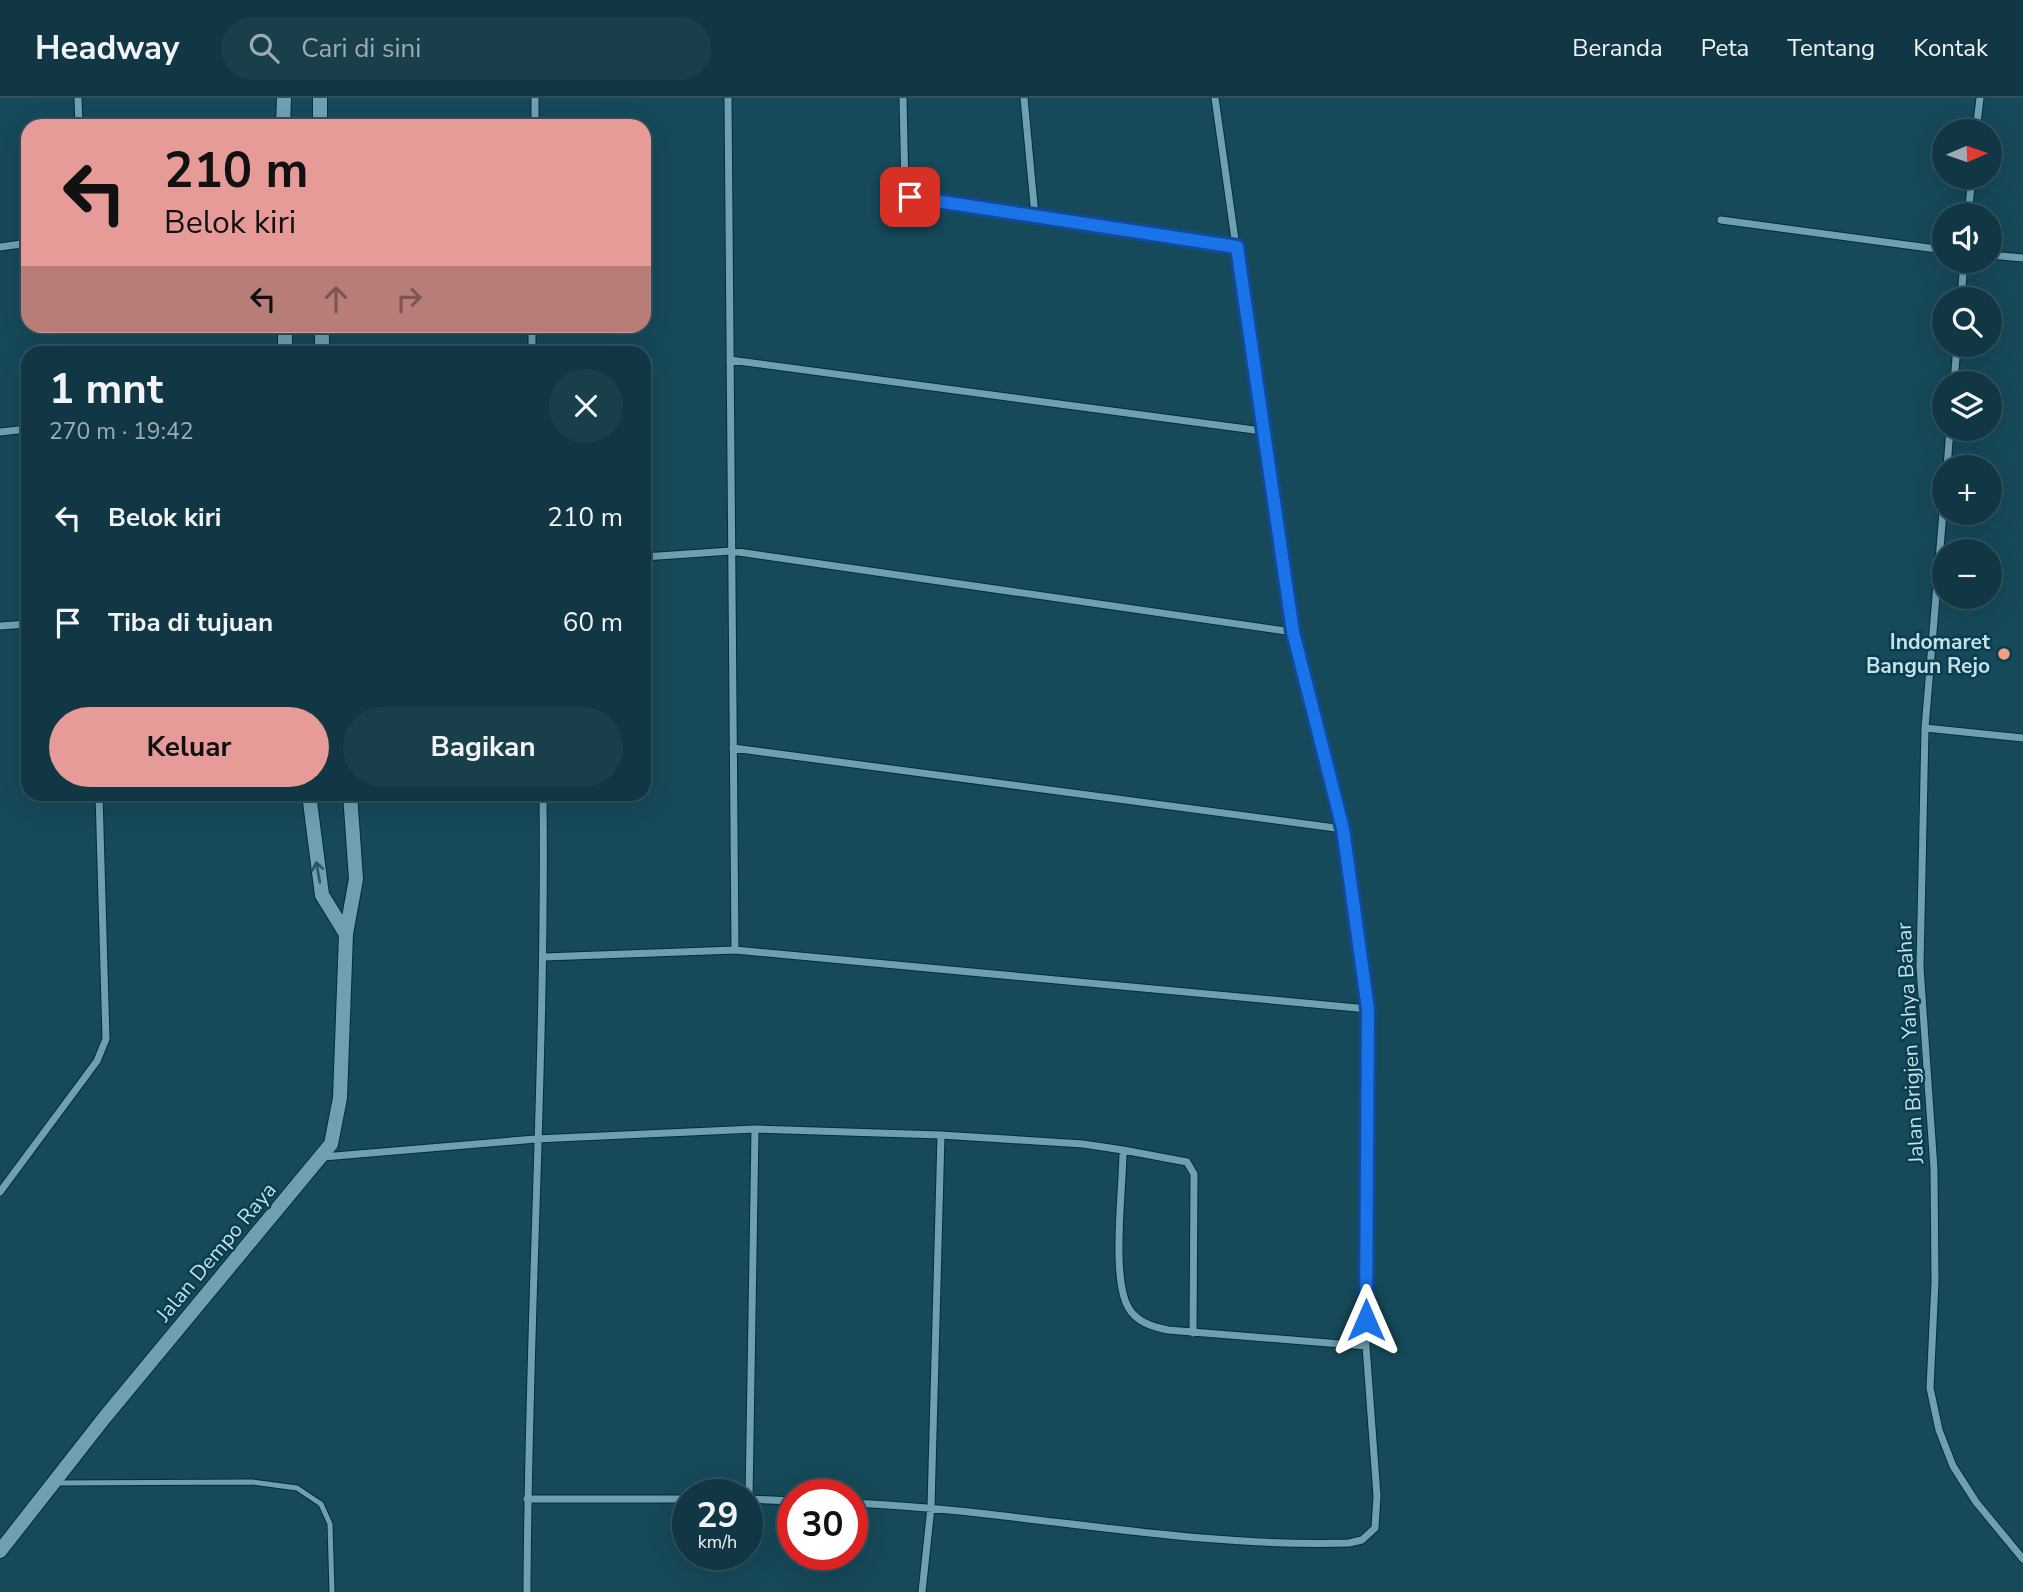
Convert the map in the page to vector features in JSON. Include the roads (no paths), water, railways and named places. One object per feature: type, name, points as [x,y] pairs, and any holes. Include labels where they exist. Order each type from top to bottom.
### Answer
[{"type":"main road","points":[[283,119],[284,98]]},
{"type":"main road","points":[[320,98],[320,119]]},
{"type":"main road","points":[[310,801],[323,895],[346,934]]},
{"type":"main road","name":"Jalan Dempo Raya","points":[[0,1551],[331,1144],[340,1098],[346,934],[356,879],[350,801]]},
{"type":"street","points":[[78,98],[79,119]]},
{"type":"street","points":[[535,98],[535,119]]},
{"type":"street","points":[[728,98],[735,950]]},
{"type":"street","points":[[903,98],[905,190],[910,197],[1237,247]]},
{"type":"street","points":[[1024,98],[1035,216]]},
{"type":"street","points":[[868,1504],[930,1507],[1247,1542],[1362,1541],[1375,1528],[1377,1496],[1366,1346],[1368,1009],[1343,829],[1293,632],[1216,98]]},
{"type":"street","points":[[1977,119],[1980,98]]},
{"type":"street","points":[[1721,220],[1932,248]]},
{"type":"street","points":[[0,247],[21,244]]},
{"type":"street","points":[[2002,256],[2023,258]]},
{"type":"street","points":[[730,360],[1262,431]]},
{"type":"street","points":[[0,432],[21,430]]},
{"type":"street","name":"Jalan Brigjen Yahya Bahar","points":[[1942,525],[1925,728],[1920,967],[1934,1169],[1935,1282],[1930,1388],[1939,1430],[1953,1466],[1976,1502],[2023,1559]]},
{"type":"street","points":[[651,557],[731,551],[1293,632]]},
{"type":"street","points":[[0,626],[21,624]]},
{"type":"street","points":[[1925,728],[2023,738]]},
{"type":"street","points":[[733,748],[1343,829]]},
{"type":"street","points":[[0,1192],[97,1060],[106,1039],[99,801]]},
{"type":"street","points":[[527,1592],[536,1139],[544,957],[543,801]]},
{"type":"street","points":[[544,957],[735,950],[1368,1009]]},
{"type":"street","points":[[322,1157],[536,1139],[755,1129],[941,1135],[1083,1144],[1176,1158],[1187,1162],[1194,1174],[1192,1332]]},
{"type":"street","points":[[748,1479],[755,1129]]},
{"type":"street","points":[[922,1592],[930,1507],[941,1135]]},
{"type":"street","points":[[1123,1150],[1120,1287],[1129,1309],[1147,1325],[1192,1332],[1366,1346]]},
{"type":"street","points":[[527,1499],[672,1499]]},
{"type":"lane","points":[[54,1483],[252,1482],[297,1488],[321,1504],[330,1524],[332,1592]]},
{"type":"place","name":"Indomaret Bangun Rejo","points":[[2004,654]]}]
